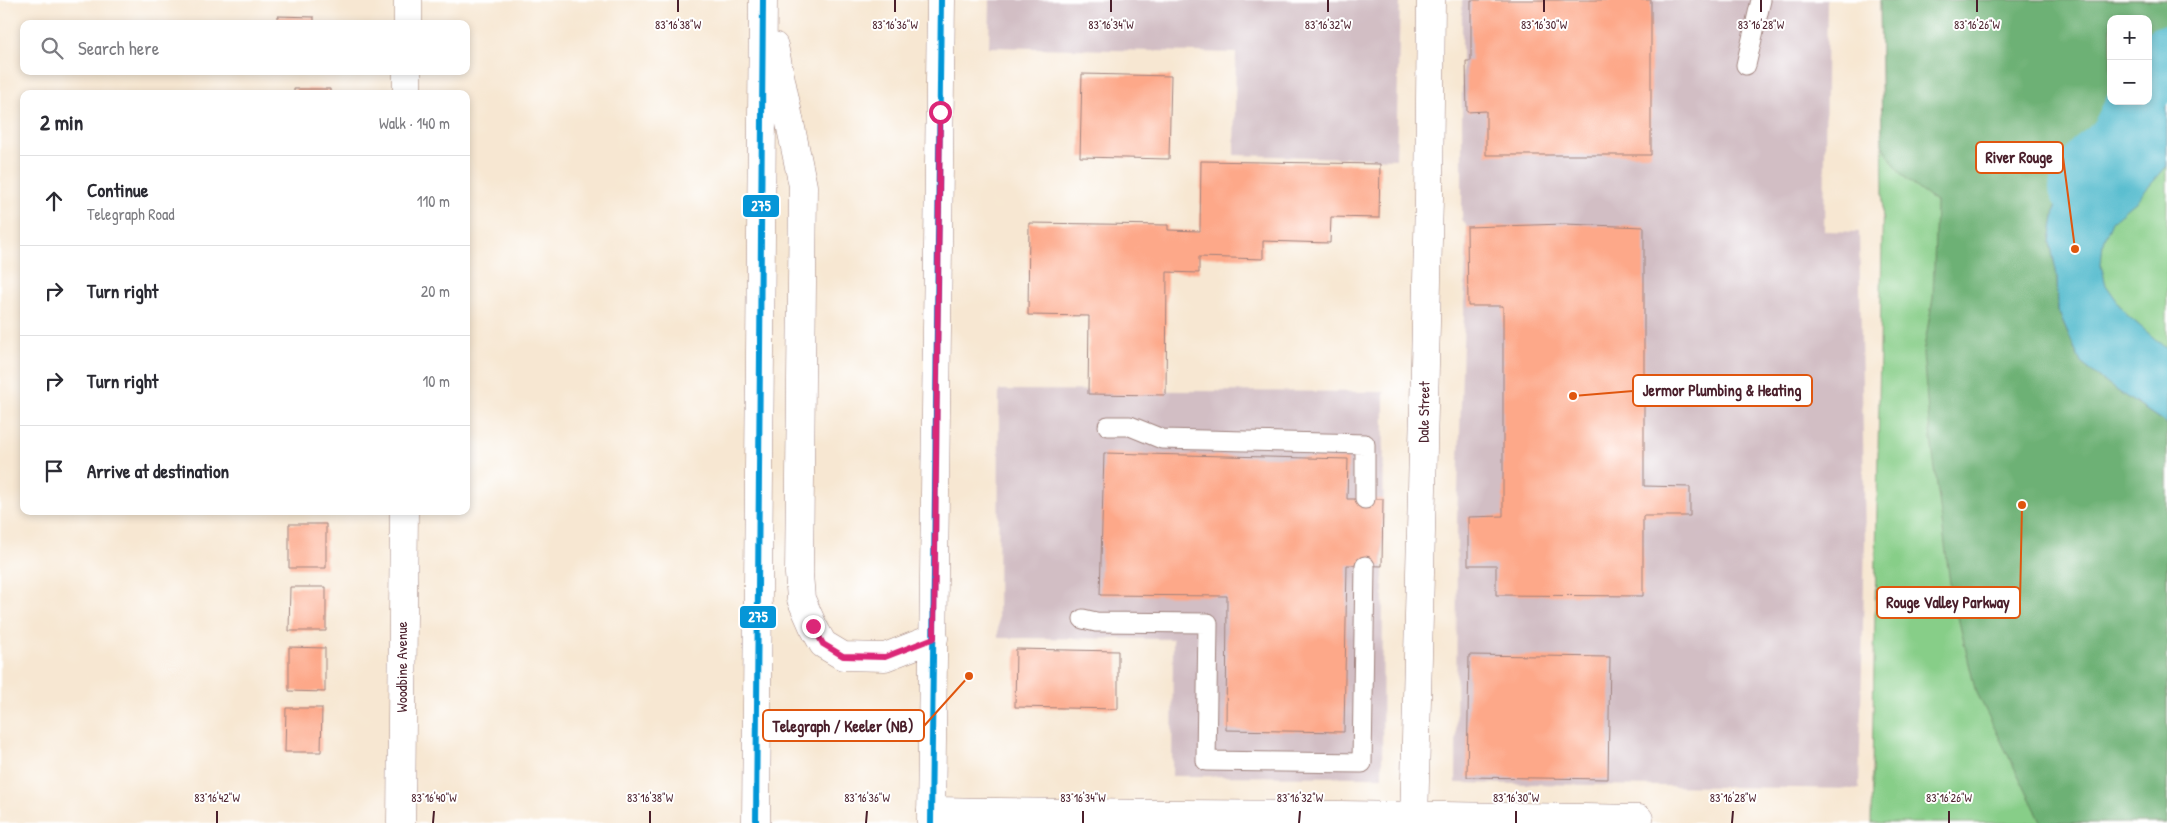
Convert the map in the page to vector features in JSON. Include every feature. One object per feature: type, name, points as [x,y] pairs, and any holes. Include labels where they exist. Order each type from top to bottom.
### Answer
[{"type":"main road","points":[[408,0],[408,20]]},
{"type":"main road","points":[[764,0],[803,186],[799,574],[801,600],[823,644],[843,656],[885,657],[934,638]]},
{"type":"main road","points":[[756,823],[764,0]]},
{"type":"main road","points":[[941,0],[931,817],[1153,814],[1414,819],[1639,818]]},
{"type":"main road","name":"Dale Street","points":[[1414,819],[1429,198],[1431,0]]},
{"type":"main road","points":[[407,90],[408,75]]},
{"type":"main road","name":"Woodbine Avenue","points":[[401,823],[404,515]]},
{"type":"lane","points":[[1746,65],[1761,0]]},
{"type":"lane","points":[[1108,426],[1130,426],[1162,439],[1365,444],[1365,499]]},
{"type":"lane","points":[[1083,619],[1096,622],[1208,623],[1206,761],[1362,763],[1365,566]]},
{"type":"shaded area","points":[[990,0],[1400,0],[1396,159],[1234,155],[1236,53],[989,47]]},
{"type":"shaded area","points":[[1462,0],[1827,0],[1824,231],[1859,232],[1865,540],[1859,789],[1456,783],[1457,519],[1467,227],[1462,219]]},
{"type":"shaded area","points":[[999,390],[1384,392],[1382,777],[1172,776],[1173,639],[998,638]]},
{"type":"green space","points":[[1880,0],[2151,0],[2167,2],[2167,823],[1871,823],[1883,188]]},
{"type":"green space","points":[[1880,0],[2167,0],[2167,24],[2152,56],[2152,15],[2107,15],[2107,105],[2124,105],[2117,116],[2084,149],[2056,204],[2050,242],[2057,275],[2058,310],[2081,363],[2110,386],[2167,424],[2167,823],[2042,823],[1975,689],[1950,583],[1929,424],[1923,353],[1933,298],[1936,202],[1900,173],[1882,145]]},
{"type":"water","points":[[2167,72],[2167,166],[2138,199],[2112,221],[2103,242],[2101,265],[2106,285],[2127,315],[2167,349],[2167,424],[2110,386],[2081,363],[2058,310],[2057,275],[2050,242],[2056,204],[2084,149],[2097,137],[2139,119],[2149,105],[2152,105],[2152,101]]},
{"type":"building","points":[[1471,0],[1651,0],[1651,155],[1486,155],[1486,111],[1467,112],[1466,61],[1471,61]]},
{"type":"building","points":[[278,16],[314,17],[314,20],[278,20]]},
{"type":"building","points":[[1082,74],[1171,76],[1169,159],[1080,157]]},
{"type":"building","points":[[294,89],[330,89],[330,90]]},
{"type":"building","points":[[1201,161],[1380,164],[1379,218],[1331,217],[1330,243],[1263,241],[1263,259],[1199,257],[1199,273],[1167,272],[1166,395],[1088,394],[1089,316],[1028,315],[1029,223],[1168,225],[1168,230],[1200,231]]},
{"type":"building","points":[[1565,224],[1644,227],[1644,486],[1690,487],[1690,516],[1643,516],[1643,596],[1496,595],[1496,565],[1468,565],[1468,517],[1503,516],[1503,306],[1468,306],[1467,227]]},
{"type":"building","points":[[1104,453],[1348,459],[1347,499],[1383,499],[1382,566],[1347,565],[1344,732],[1226,730],[1227,596],[1100,595]]},
{"type":"building","points":[[289,524],[326,524],[326,568],[289,568]]},
{"type":"building","points":[[290,587],[326,587],[326,631],[289,631]]},
{"type":"building","points":[[289,647],[325,648],[325,692],[289,691]]},
{"type":"building","points":[[1016,649],[1118,651],[1118,709],[1015,707]]},
{"type":"building","points":[[1469,655],[1610,657],[1608,779],[1467,777]]},
{"type":"building","points":[[286,708],[322,708],[321,752],[285,752]]},
{"type":"waterway","points":[[2152,78],[2167,53]]},
{"type":"waterway","points":[[2077,188],[2082,175],[2093,159],[2108,148],[2119,134],[2134,105]]},
{"type":"transit line","name":"275","points":[[756,823],[763,0]]},
{"type":"transit line","name":"275","points":[[931,823],[941,0]]},
{"type":"place","name":"River Rouge","points":[[2075,249]]},
{"type":"place","name":"Jermor Plumbing & Heating","points":[[1573,396]]},
{"type":"place","name":"Rouge Valley Parkway","points":[[2022,505]]},
{"type":"place","name":"Telegraph / Keeler (NB)","points":[[969,676]]},
{"type":"route","points":[[813,626],[823,644],[843,656],[885,657],[934,638],[940,112]]}]
